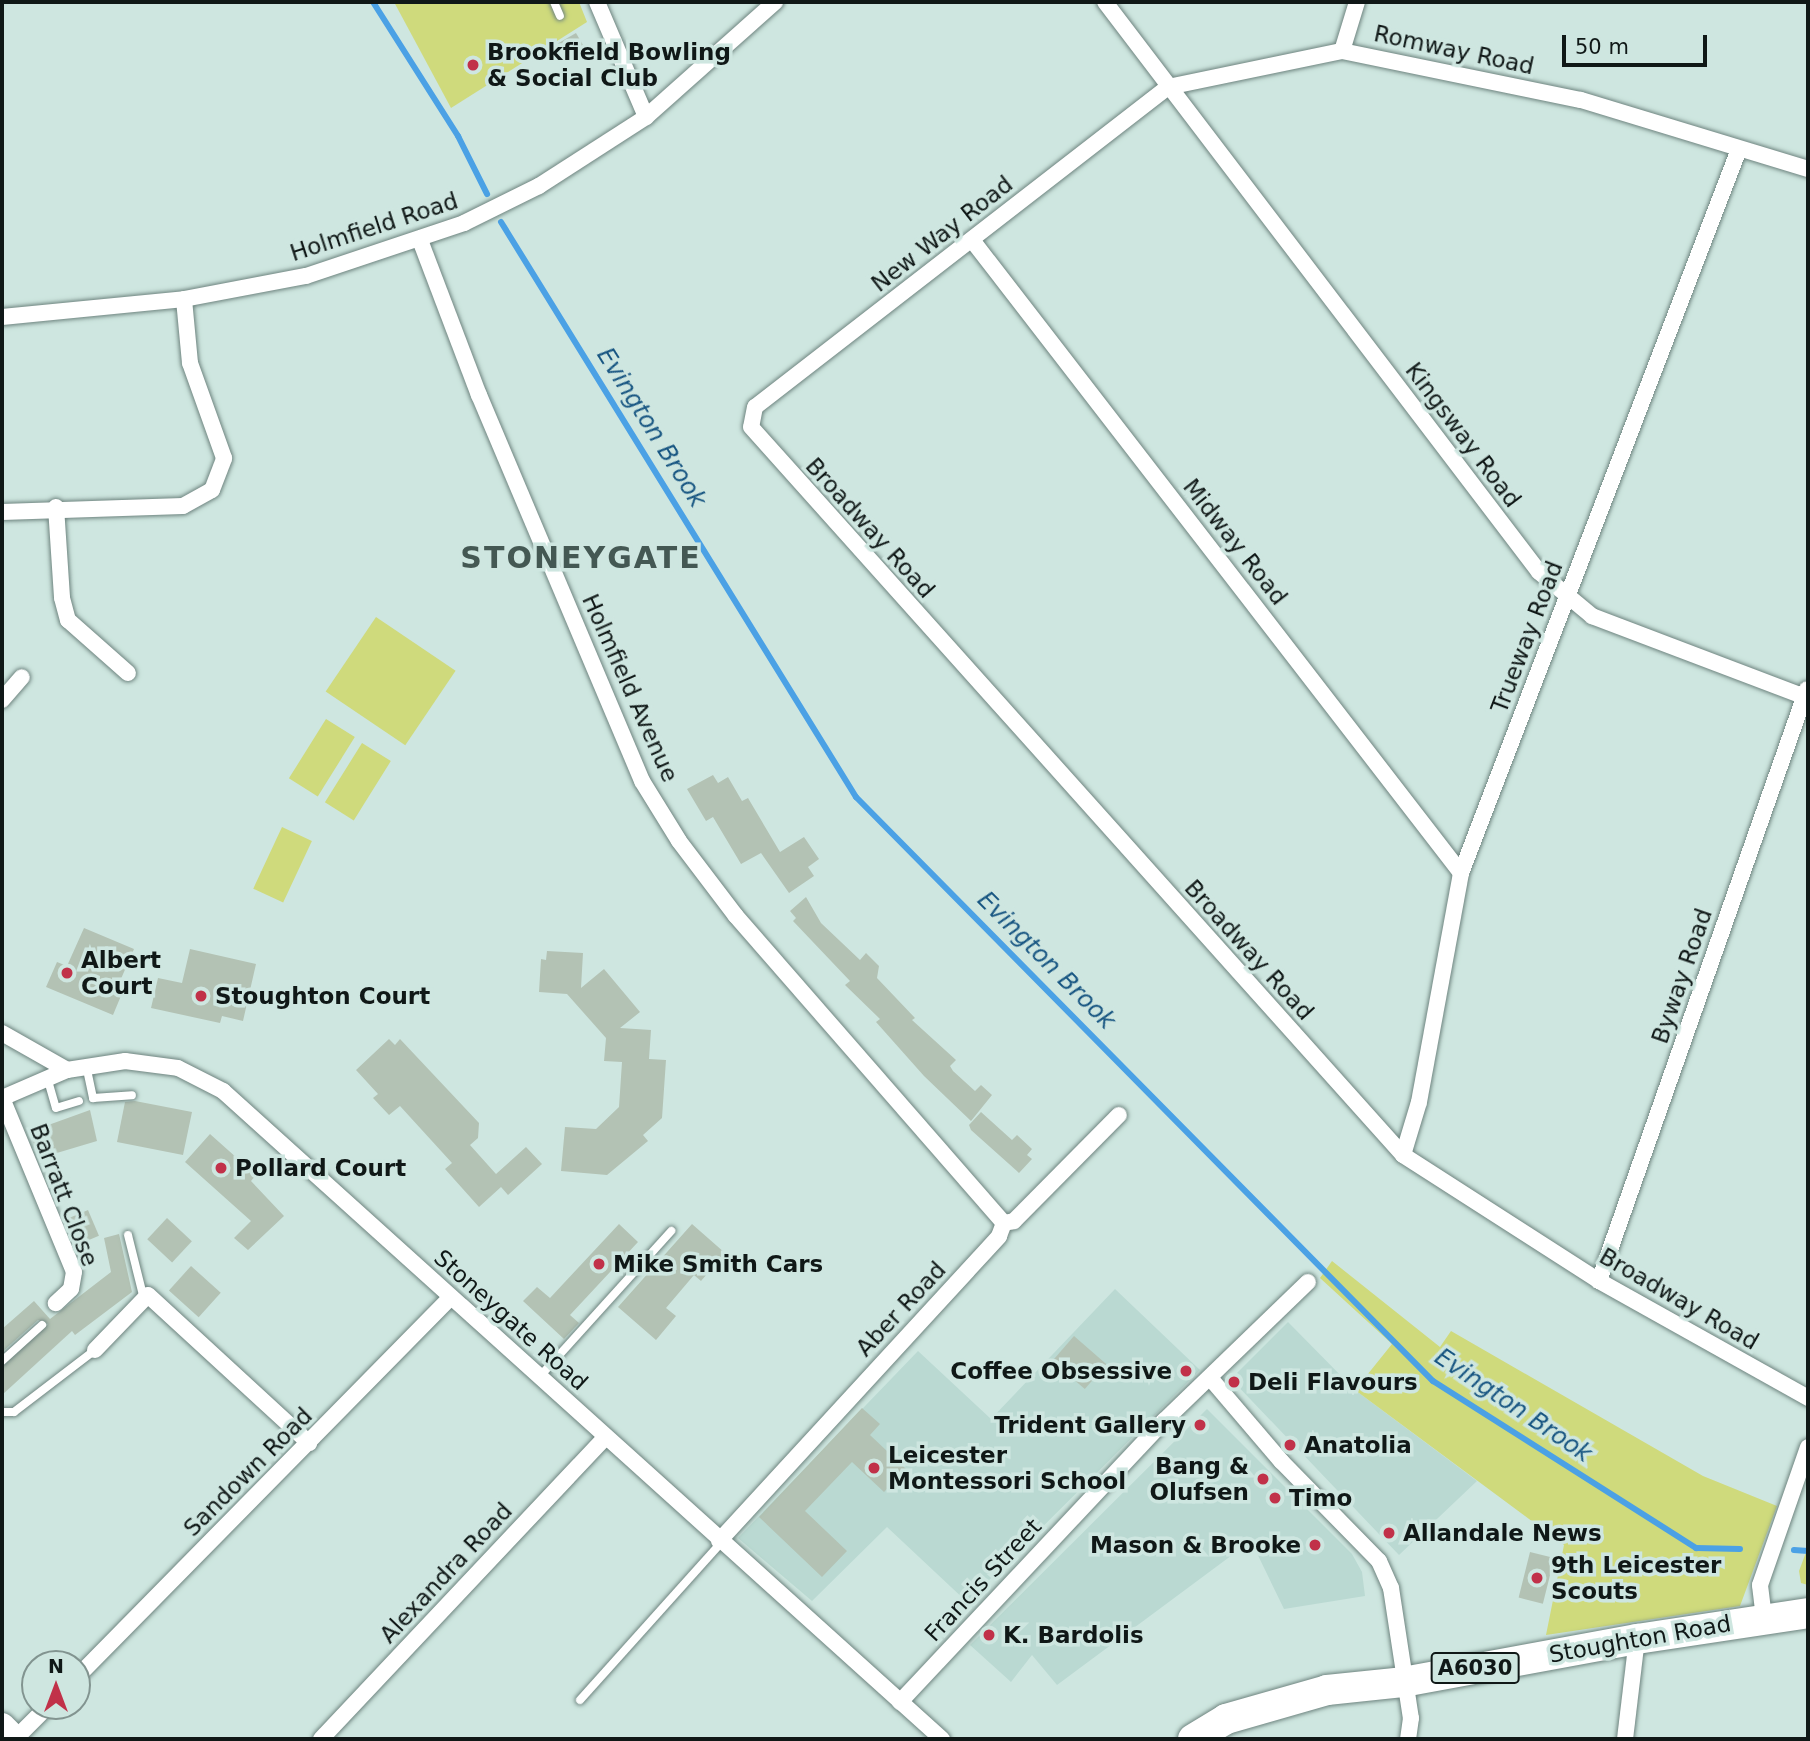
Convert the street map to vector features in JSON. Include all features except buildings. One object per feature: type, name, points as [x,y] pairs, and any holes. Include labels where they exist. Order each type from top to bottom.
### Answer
[{"type":"highway","name":"A6030","points":[[1764,1618],[1808,1613]]},
{"type":"highway","name":"Stoughton Road","points":[[1193,1739],[1226,1719],[1327,1690],[1403,1682],[1764,1618]]},
{"type":"main road","points":[[2,1726],[15,1739]]},
{"type":"street","points":[[597,2],[646,117]]},
{"type":"street","name":"Holmfield Road","points":[[2,317],[184,299],[306,276],[420,240],[539,186],[646,117],[775,2]]},
{"type":"street","name":"Kingsway Road","points":[[1105,2],[1539,572],[1567,599],[1592,616],[1807,694]]},
{"type":"street","points":[[1342,51],[1357,2]]},
{"type":"street","name":"Romway Road","points":[[1168,87],[1342,51],[1581,100],[1808,169]]},
{"type":"street","name":"New Way Road","points":[[750,421],[755,407],[1168,87]]},
{"type":"street","name":"Trueway Road","points":[[1403,1154],[1419,1102],[1461,873],[1739,149]]},
{"type":"street","name":"Holmfield Avenue","points":[[420,240],[479,395],[642,781],[679,841],[736,916],[1004,1223]]},
{"type":"street","name":"Midway Road","points":[[972,240],[1461,873]]},
{"type":"street","points":[[2,512],[56,507],[183,506],[212,490],[224,458],[190,363],[184,299]]},
{"type":"street","name":"Broadway Road","points":[[750,421],[754,433],[1403,1154],[1599,1280],[1808,1398]]},
{"type":"street","points":[[56,507],[62,598],[68,620],[128,673]]},
{"type":"street","points":[[2,700],[22,677]]},
{"type":"street","name":"Byway Road","points":[[1599,1280],[1807,694]]},
{"type":"street","points":[[2,1033],[67,1070]]},
{"type":"street","name":"Stoneygate Road","points":[[2,1098],[67,1070],[125,1061],[178,1068],[223,1091],[450,1297],[542,1374],[605,1438],[942,1739]]},
{"type":"street","name":"Barratt Close","points":[[2,1098],[74,1272],[71,1289],[56,1303]]},
{"type":"street","name":"Aber Road","points":[[720,1542],[999,1236],[1004,1223],[1014,1221],[1119,1115]]},
{"type":"street","name":"Francis Street","points":[[900,1702],[1164,1421],[1211,1379],[1308,1282]]},
{"type":"street","points":[[95,1350],[148,1295],[309,1443]]},
{"type":"street","name":"Sandown Road","points":[[91,1663],[450,1297]]},
{"type":"street","points":[[1211,1379],[1281,1461],[1378,1561],[1391,1588],[1403,1682],[1411,1718],[1408,1739]]},
{"type":"street","name":"Alexandra Road","points":[[321,1739],[605,1438]]},
{"type":"street","points":[[1764,1618],[1760,1585],[1808,1447]]},
{"type":"street","points":[[1625,1739],[1637,1639]]},
{"type":"street","points":[[15,1739],[34,1720]]},
{"type":"lane","points":[[554,2],[561,16]]},
{"type":"lane","points":[[86,1065],[93,1098],[132,1095]]},
{"type":"lane","points":[[47,1077],[56,1108],[79,1101]]},
{"type":"lane","points":[[542,1374],[671,1231]]},
{"type":"lane","points":[[128,1235],[144,1299]]},
{"type":"lane","points":[[2,1361],[42,1325]]},
{"type":"lane","points":[[2,1412],[15,1412],[95,1350]]},
{"type":"lane","points":[[580,1700],[720,1542]]},
{"type":"shaded area","points":[[1115,1289],[1200,1370],[967,1602],[887,1527],[812,1601],[738,1538],[918,1351],[991,1419]]},
{"type":"shaded area","points":[[1288,1322],[1355,1390],[1477,1481],[1399,1555],[1231,1379]]},
{"type":"shaded area","points":[[1207,1409],[1352,1554],[1362,1572],[1365,1596],[1284,1609],[1251,1541],[1057,1685],[1032,1655],[1011,1682],[970,1645]]},
{"type":"green space","name":"Brookfield Bowling & Social Club","points":[[394,2],[579,2],[587,22],[451,108]]},
{"type":"green space","points":[[376,617],[456,671],[405,745],[326,692]]},
{"type":"green space","points":[[326,719],[355,737],[318,796],[289,778]]},
{"type":"green space","points":[[362,743],[391,761],[354,820],[325,802]]},
{"type":"green space","points":[[282,827],[312,841],[283,903],[253,889]]},
{"type":"green space","points":[[1332,1261],[1440,1347],[1451,1331],[1703,1476],[1777,1506],[1740,1606],[1546,1635],[1564,1545],[1355,1390],[1392,1344],[1320,1278]]},
{"type":"green space","points":[[1808,1547],[1808,1585],[1801,1583],[1799,1571]]},
{"type":"waterway","name":"Evington Brook","points":[[373,2],[458,136],[487,194]]},
{"type":"waterway","name":"Evington Brook","points":[[501,222],[856,797],[1433,1381],[1696,1548],[1740,1549]]},
{"type":"waterway","name":"Evington Brook","points":[[1794,1550],[1808,1551]]},
{"type":"place","name":"Brookfield Bowling & Social Club","points":[[473,65]]},
{"type":"place","name":"Albert Court","points":[[67,973]]},
{"type":"place","name":"Stoughton Court","points":[[201,996]]},
{"type":"place","name":"Pollard Court","points":[[221,1168]]},
{"type":"place","name":"Mike Smith Cars","points":[[599,1264]]},
{"type":"place","name":"Coffee Obsessive","points":[[1186,1371]]},
{"type":"place","name":"Deli Flavours","points":[[1234,1382]]},
{"type":"place","name":"Trident Gallery","points":[[1200,1425]]},
{"type":"place","name":"Anatolia","points":[[1290,1445]]},
{"type":"place","name":"Leicester Montessori School","points":[[874,1468]]},
{"type":"place","name":"Bang & Olufsen","points":[[1263,1479]]},
{"type":"place","name":"Timo","points":[[1275,1498]]},
{"type":"place","name":"Allandale News","points":[[1389,1533]]},
{"type":"place","name":"Mason & Brooke","points":[[1315,1545]]},
{"type":"place","name":"9th Leicester Scouts","points":[[1537,1578]]},
{"type":"place","name":"K. Bardolis","points":[[989,1635]]},
{"type":"district","name":"STONEYGATE","points":[[581,558]]}]
